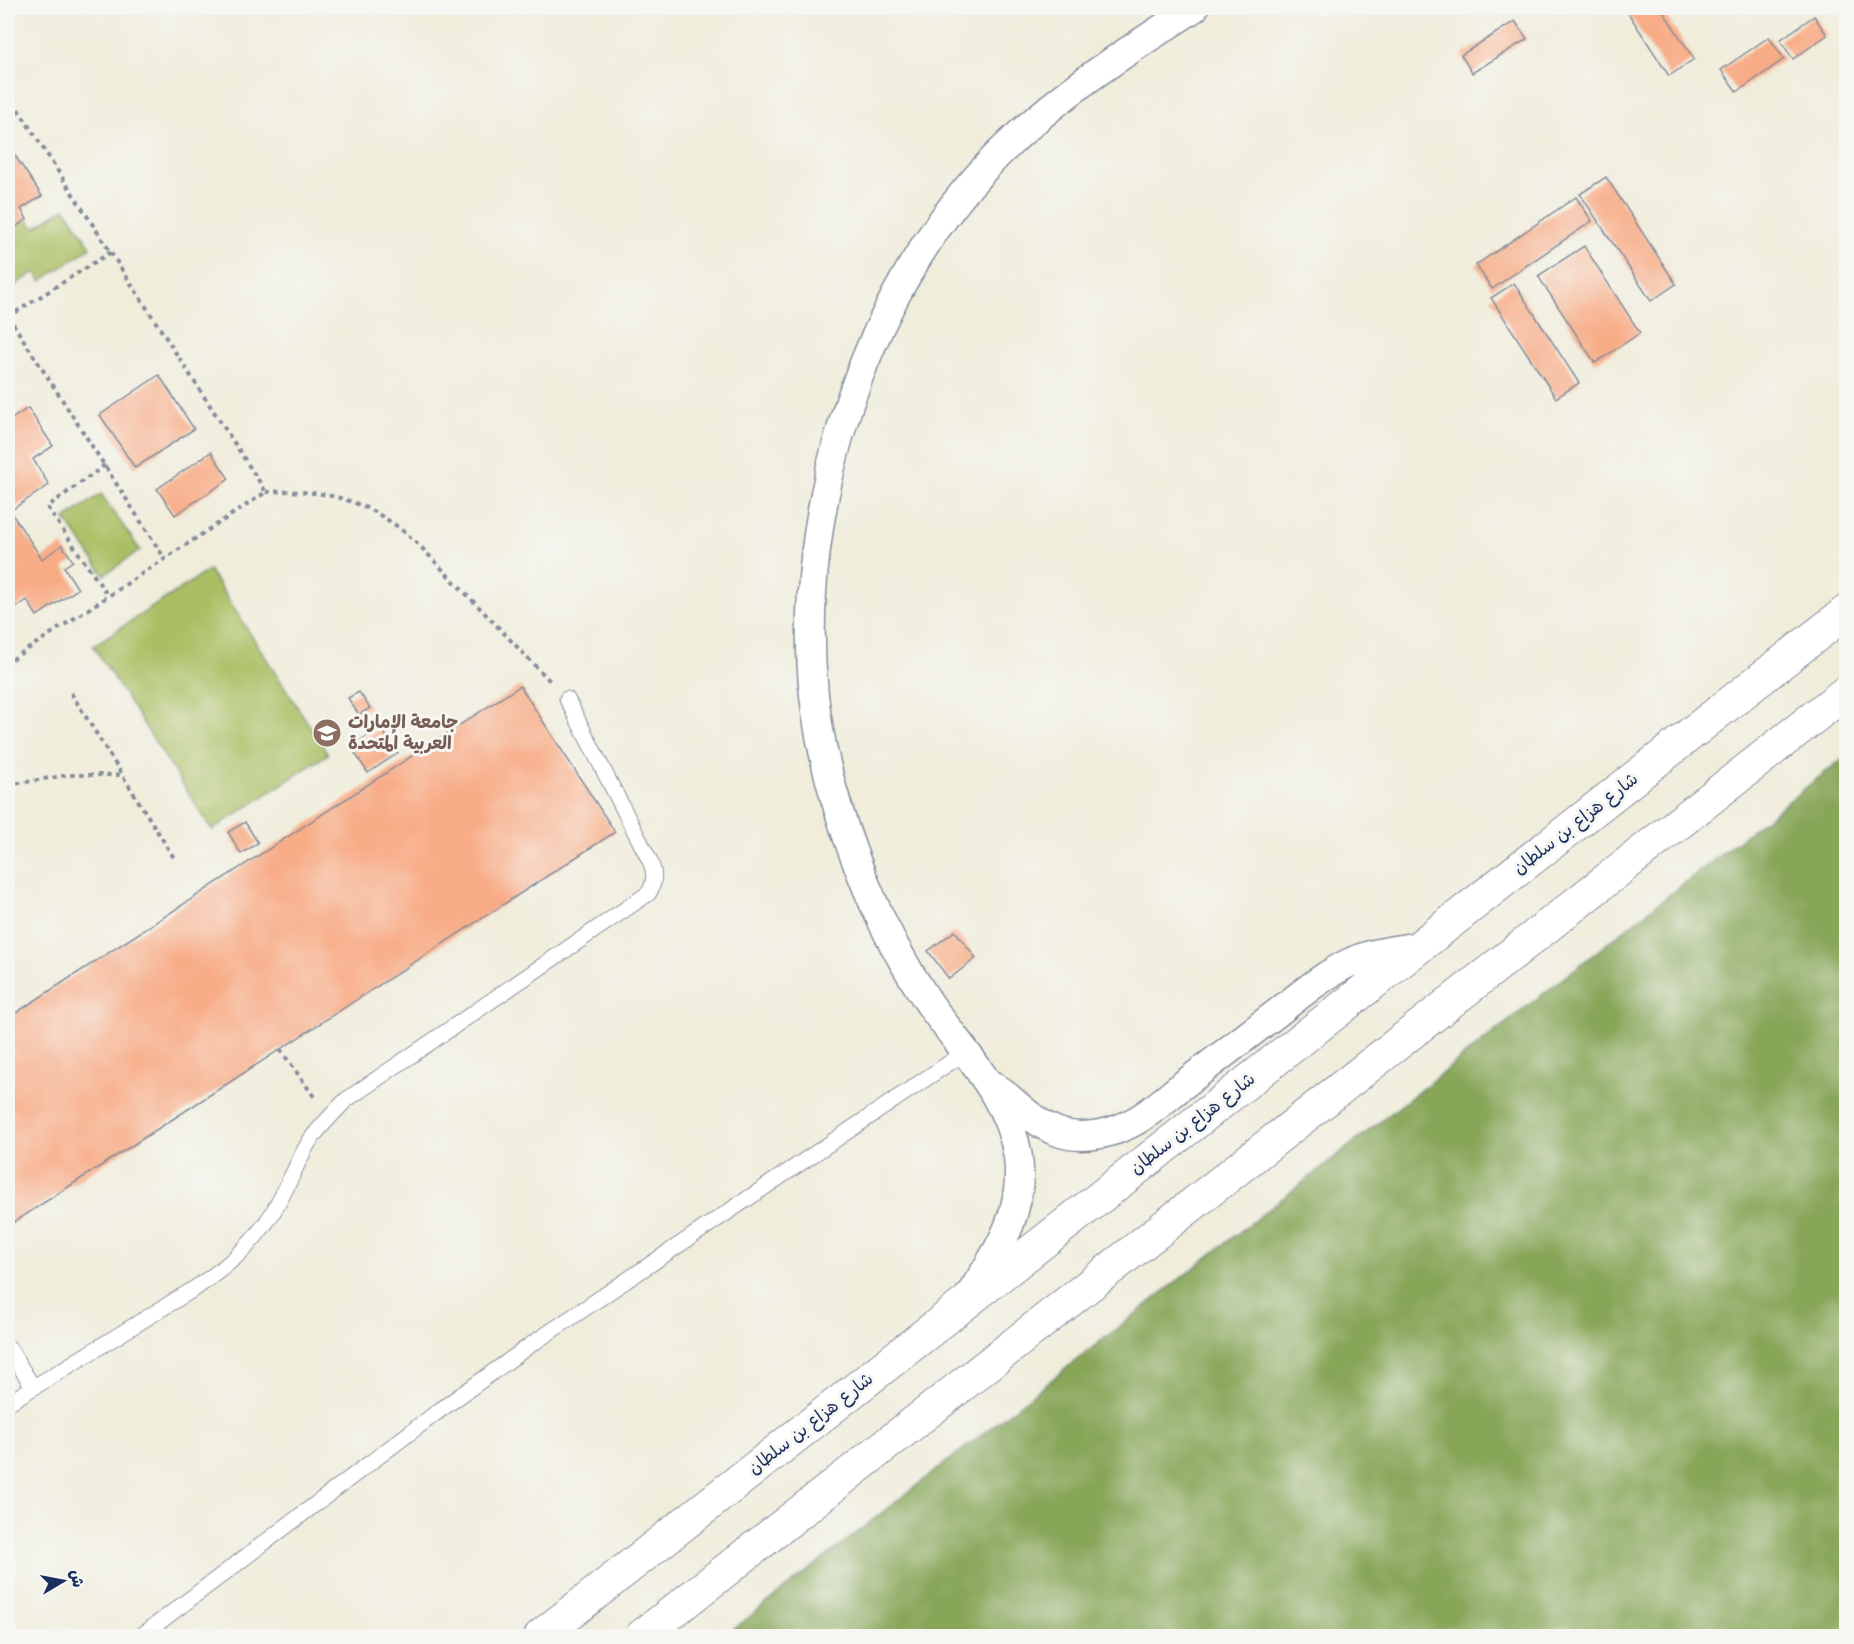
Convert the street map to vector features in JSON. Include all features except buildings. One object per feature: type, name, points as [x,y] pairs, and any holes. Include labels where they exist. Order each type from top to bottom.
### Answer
[{"type":"main road","name":"شارع هزاع بن سلطان","points":[[541,1636],[1846,612]]},
{"type":"main road","points":[[642,1636],[1846,692]]},
{"type":"street","points":[[1194,8],[1102,67],[1060,98],[1021,132],[984,169],[951,209],[921,251],[896,297],[867,359],[844,424],[826,491],[816,559],[811,627],[814,696],[826,760],[843,823],[866,884],[889,934],[927,1000],[964,1053],[990,1083],[1012,1098],[1037,1120],[1060,1133],[1081,1136],[1123,1128],[1154,1108],[1304,992],[1331,974],[1353,961],[1378,953],[1419,946]]},
{"type":"street","points":[[964,1304],[1007,1233],[1017,1196],[1018,1156],[1013,1137],[990,1083]]},
{"type":"lane","points":[[8,1403],[223,1269],[246,1248],[266,1224],[283,1197],[310,1141],[346,1100],[649,893],[654,883],[654,872],[650,861],[567,699]]},
{"type":"lane","points":[[141,1636],[427,1420],[530,1346],[964,1053]]},
{"type":"lane","points":[[8,1347],[33,1387]]},
{"type":"path","points":[[8,94],[266,492]]},
{"type":"path","points":[[111,252],[8,317],[165,559]]},
{"type":"path","points":[[105,465],[47,507],[108,596]]},
{"type":"path","points":[[8,662],[266,492],[291,490],[315,492],[361,504],[396,525],[420,546],[567,699]]},
{"type":"path","points":[[71,693],[174,858]]},
{"type":"path","points":[[8,785],[68,775],[123,775]]},
{"type":"path","points":[[280,1049],[330,1118]]},
{"type":"green space","points":[[65,208],[91,247],[41,281],[35,272],[8,290],[8,232],[27,219],[34,228]]},
{"type":"green space","points":[[101,494],[140,550],[104,575],[65,519]]},
{"type":"green space","points":[[209,570],[328,754],[212,830],[93,646]]},
{"type":"green space","points":[[1846,756],[1846,1636],[725,1636]]},
{"type":"place","name":"جامعة الإمارات العربية المتحدة","points":[[327,733]]}]
